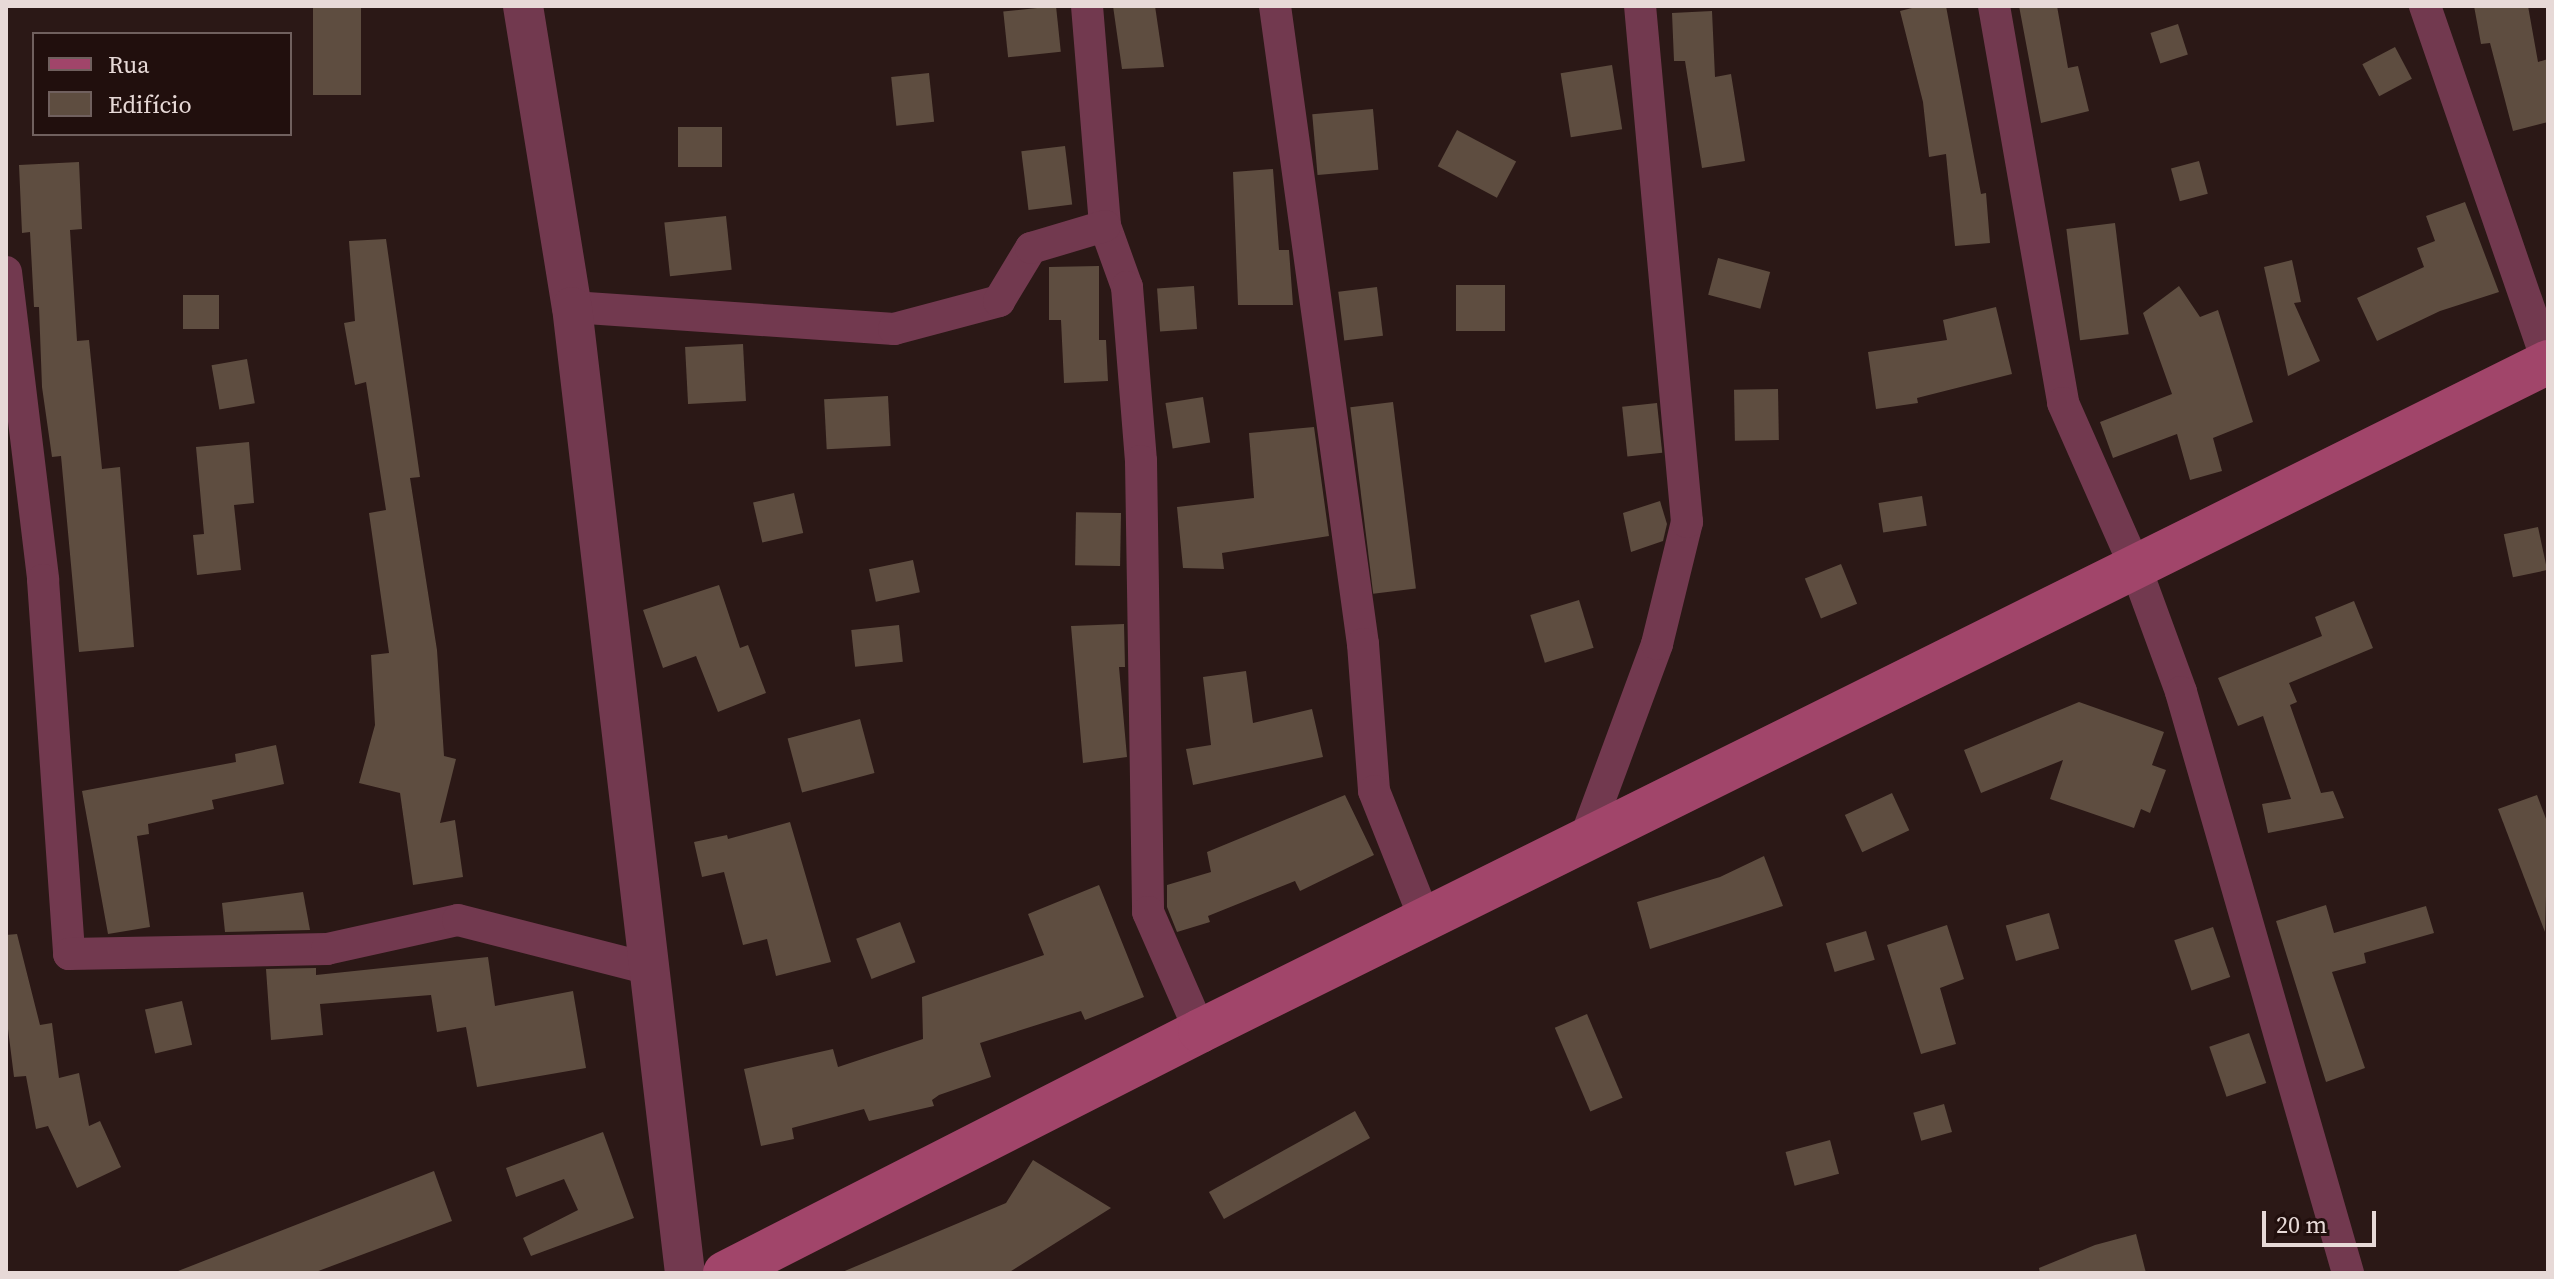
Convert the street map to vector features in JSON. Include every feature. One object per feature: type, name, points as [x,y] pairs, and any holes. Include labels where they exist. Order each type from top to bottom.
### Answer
[{"type":"main road","points":[[725,1273],[1200,1031],[2548,362]]},
{"type":"street","points":[[523,6],[572,307],[685,1273]]},
{"type":"street","points":[[1087,6],[1105,226],[1127,287],[1141,461],[1148,912],[1200,1031]]},
{"type":"street","points":[[1275,6],[1363,644],[1374,791],[1425,919]]},
{"type":"street","points":[[1585,839],[1657,644],[1687,522],[1640,6]]},
{"type":"street","points":[[1994,6],[2063,403],[2135,566],[2181,692],[2348,1273]]},
{"type":"street","points":[[2425,6],[2548,362]]},
{"type":"street","points":[[572,307],[894,329],[999,301],[1031,248],[1105,226]]},
{"type":"street","points":[[6,272],[43,580],[69,954],[327,949],[458,920],[650,969]]},
{"type":"building","points":[[313,6],[361,6],[361,95],[313,95]]},
{"type":"building","points":[[1056,6],[1061,52],[1008,57],[1003,12]]},
{"type":"building","points":[[1113,6],[1155,6],[1164,67],[1122,69]]},
{"type":"building","points":[[1920,6],[1946,6],[1981,194],[1986,193],[1990,243],[1955,246],[1946,154],[1929,157],[1923,102],[1900,11]]},
{"type":"building","points":[[2019,6],[2057,6],[2068,68],[2078,66],[2089,111],[2041,123]]},
{"type":"building","points":[[2474,6],[2528,6],[2538,62],[2548,59],[2548,122],[2513,131],[2490,43],[2481,44]]},
{"type":"building","points":[[1712,11],[1715,77],[1731,74],[1745,161],[1702,168],[1685,61],[1674,61],[1672,13]]},
{"type":"building","points":[[2178,24],[2188,54],[2160,63],[2150,33]]},
{"type":"building","points":[[2395,47],[2412,79],[2379,96],[2362,64]]},
{"type":"building","points":[[1612,65],[1622,129],[1571,137],[1561,73]]},
{"type":"building","points":[[929,73],[934,122],[896,126],[891,77]]},
{"type":"building","points":[[1373,109],[1378,170],[1318,175],[1312,114]]},
{"type":"building","points":[[678,127],[722,127],[722,167],[678,167]]},
{"type":"building","points":[[1457,130],[1516,161],[1497,198],[1438,166]]},
{"type":"building","points":[[1065,146],[1072,205],[1029,210],[1021,151]]},
{"type":"building","points":[[2199,161],[2208,194],[2180,201],[2171,169]]},
{"type":"building","points":[[79,162],[82,229],[70,230],[77,341],[89,340],[102,469],[120,467],[134,647],[79,652],[61,456],[52,457],[42,387],[39,307],[34,307],[30,232],[22,233],[19,165]]},
{"type":"building","points":[[1273,169],[1279,250],[1289,250],[1293,305],[1238,305],[1233,172]]},
{"type":"building","points":[[2465,202],[2499,292],[2440,311],[2377,341],[2357,298],[2424,267],[2417,248],[2435,241],[2426,216]]},
{"type":"building","points":[[726,216],[732,270],[670,276],[664,222]]},
{"type":"building","points":[[2115,223],[2129,334],[2080,340],[2066,229]]},
{"type":"building","points":[[386,239],[420,477],[410,478],[437,650],[444,756],[456,759],[440,823],[455,820],[463,877],[413,885],[400,793],[359,783],[375,725],[371,655],[389,653],[369,513],[386,510],[366,382],[355,385],[344,323],[355,321],[349,241]]},
{"type":"building","points":[[1718,258],[1770,272],[1760,309],[1708,295]]},
{"type":"building","points":[[2292,260],[2301,302],[2294,303],[2320,361],[2288,376],[2264,267]]},
{"type":"building","points":[[1099,266],[1099,340],[1106,340],[1108,381],[1064,383],[1061,320],[1049,320],[1049,267]]},
{"type":"building","points":[[1456,285],[1505,285],[1505,331],[1456,331]]},
{"type":"building","points":[[1194,286],[1197,329],[1160,331],[1157,289]]},
{"type":"building","points":[[2179,286],[2200,317],[2218,310],[2253,422],[2213,438],[2222,471],[2190,480],[2177,434],[2113,458],[2100,422],[2172,394],[2143,313]]},
{"type":"building","points":[[1377,287],[1383,336],[1344,340],[1338,292]]},
{"type":"building","points":[[183,295],[219,295],[219,329],[183,329]]},
{"type":"building","points":[[1996,307],[2012,374],[1917,398],[1918,403],[1876,409],[1868,352],[1947,340],[1943,320]]},
{"type":"building","points":[[743,344],[746,401],[688,404],[685,347]]},
{"type":"building","points":[[247,359],[255,403],[219,410],[212,365]]},
{"type":"building","points":[[1778,389],[1779,440],[1735,441],[1734,390]]},
{"type":"building","points":[[888,396],[891,446],[827,449],[824,399]]},
{"type":"building","points":[[1203,397],[1210,442],[1173,448],[1165,403]]},
{"type":"building","points":[[1393,402],[1416,589],[1373,594],[1350,407]]},
{"type":"building","points":[[1657,403],[1662,453],[1627,456],[1622,407]]},
{"type":"building","points":[[1314,427],[1329,536],[1222,553],[1224,569],[1183,568],[1177,507],[1254,498],[1249,433]]},
{"type":"building","points":[[249,442],[254,503],[234,505],[241,570],[197,575],[193,535],[204,534],[196,447]]},
{"type":"building","points":[[794,493],[803,533],[762,542],[753,502]]},
{"type":"building","points":[[1922,496],[1927,526],[1883,533],[1879,503]]},
{"type":"building","points":[[1660,501],[1667,524],[1663,541],[1631,552],[1623,513]]},
{"type":"building","points":[[1076,512],[1121,513],[1120,566],[1075,565]]},
{"type":"building","points":[[2538,527],[2547,570],[2513,577],[2504,534]]},
{"type":"building","points":[[913,560],[920,592],[876,602],[869,569]]},
{"type":"building","points":[[1841,564],[1857,604],[1821,618],[1805,579]]},
{"type":"building","points":[[719,585],[740,648],[748,645],[766,693],[718,712],[696,656],[663,668],[643,610]]},
{"type":"building","points":[[1579,600],[1594,648],[1545,663],[1530,615]]},
{"type":"building","points":[[2354,601],[2373,648],[2289,683],[2297,702],[2290,705],[2321,793],[2333,791],[2344,818],[2268,833],[2262,804],[2291,799],[2263,716],[2238,726],[2218,678],[2322,636],[2315,617]]},
{"type":"building","points":[[1124,624],[1125,667],[1119,667],[1127,757],[1083,763],[1071,626]]},
{"type":"building","points":[[899,625],[903,662],[855,667],[851,630]]},
{"type":"building","points":[[1246,671],[1253,723],[1312,709],[1323,757],[1193,785],[1186,749],[1211,745],[1203,677]]},
{"type":"building","points":[[2079,702],[2164,732],[2152,765],[2166,770],[2150,813],[2141,809],[2134,828],[2050,799],[2063,760],[1981,793],[1964,750]]},
{"type":"building","points":[[860,719],[874,773],[802,793],[788,738]]},
{"type":"building","points":[[276,745],[284,784],[212,800],[214,809],[148,824],[149,834],[137,836],[150,927],[108,934],[82,791],[236,762],[235,754]]},
{"type":"building","points":[[1892,793],[1909,830],[1862,852],[1845,815]]},
{"type":"building","points":[[1345,795],[1374,855],[1300,891],[1295,881],[1208,916],[1210,922],[1177,932],[1167,907],[1167,885],[1211,872],[1207,852]]},
{"type":"building","points":[[2537,795],[2548,824],[2545,932],[2498,809]]},
{"type":"building","points":[[790,822],[831,962],[776,976],[767,939],[743,945],[724,872],[702,877],[694,842],[727,835],[728,839]]},
{"type":"building","points":[[1764,856],[1783,906],[1650,949],[1637,902],[1720,877]]},
{"type":"building","points":[[1099,885],[1144,997],[1085,1020],[1081,1011],[980,1043],[991,1077],[939,1095],[932,1100],[934,1106],[869,1121],[864,1109],[792,1128],[794,1139],[761,1146],[744,1069],[833,1049],[838,1067],[923,1039],[922,997],[1044,955],[1028,914]]},
{"type":"building","points":[[303,892],[310,930],[225,932],[222,903]]},
{"type":"building","points":[[2326,905],[2334,933],[2426,906],[2434,933],[2364,953],[2366,963],[2332,972],[2365,1068],[2326,1082],[2276,921]]},
{"type":"building","points":[[2049,913],[2059,949],[2016,961],[2006,925]]},
{"type":"building","points":[[900,922],[915,962],[872,979],[856,939]]},
{"type":"building","points":[[1947,925],[1964,979],[1940,988],[1956,1044],[1921,1054],[1887,945]]},
{"type":"building","points":[[2213,927],[2230,977],[2191,990],[2174,940]]},
{"type":"building","points":[[1866,931],[1875,960],[1835,972],[1826,943]]},
{"type":"building","points":[[17,934],[40,1025],[52,1023],[59,1078],[79,1073],[89,1126],[100,1121],[121,1167],[77,1188],[48,1126],[36,1129],[26,1076],[14,1077],[6,1013],[6,935]]},
{"type":"building","points":[[488,957],[495,1006],[573,991],[586,1068],[477,1087],[466,1027],[437,1032],[431,995],[320,1004],[323,1035],[271,1040],[266,969],[316,968],[316,975]]},
{"type":"building","points":[[182,1001],[192,1045],[155,1053],[145,1010]]},
{"type":"building","points":[[1587,1014],[1623,1098],[1590,1111],[1555,1028]]},
{"type":"building","points":[[2249,1033],[2266,1083],[2227,1097],[2209,1047]]},
{"type":"building","points":[[1944,1104],[1952,1132],[1921,1141],[1913,1113]]},
{"type":"building","points":[[1355,1111],[1370,1138],[1224,1219],[1209,1192]]},
{"type":"building","points":[[603,1132],[634,1218],[531,1256],[523,1238],[578,1210],[564,1179],[516,1197],[506,1168]]},
{"type":"building","points":[[1830,1140],[1839,1174],[1795,1186],[1786,1152]]},
{"type":"building","points":[[1033,1160],[1111,1208],[1008,1273],[840,1273],[1006,1203]]},
{"type":"building","points":[[434,1171],[452,1221],[313,1273],[173,1273]]},
{"type":"building","points":[[2136,1234],[2146,1273],[2040,1273],[2039,1268],[2095,1245]]}]
